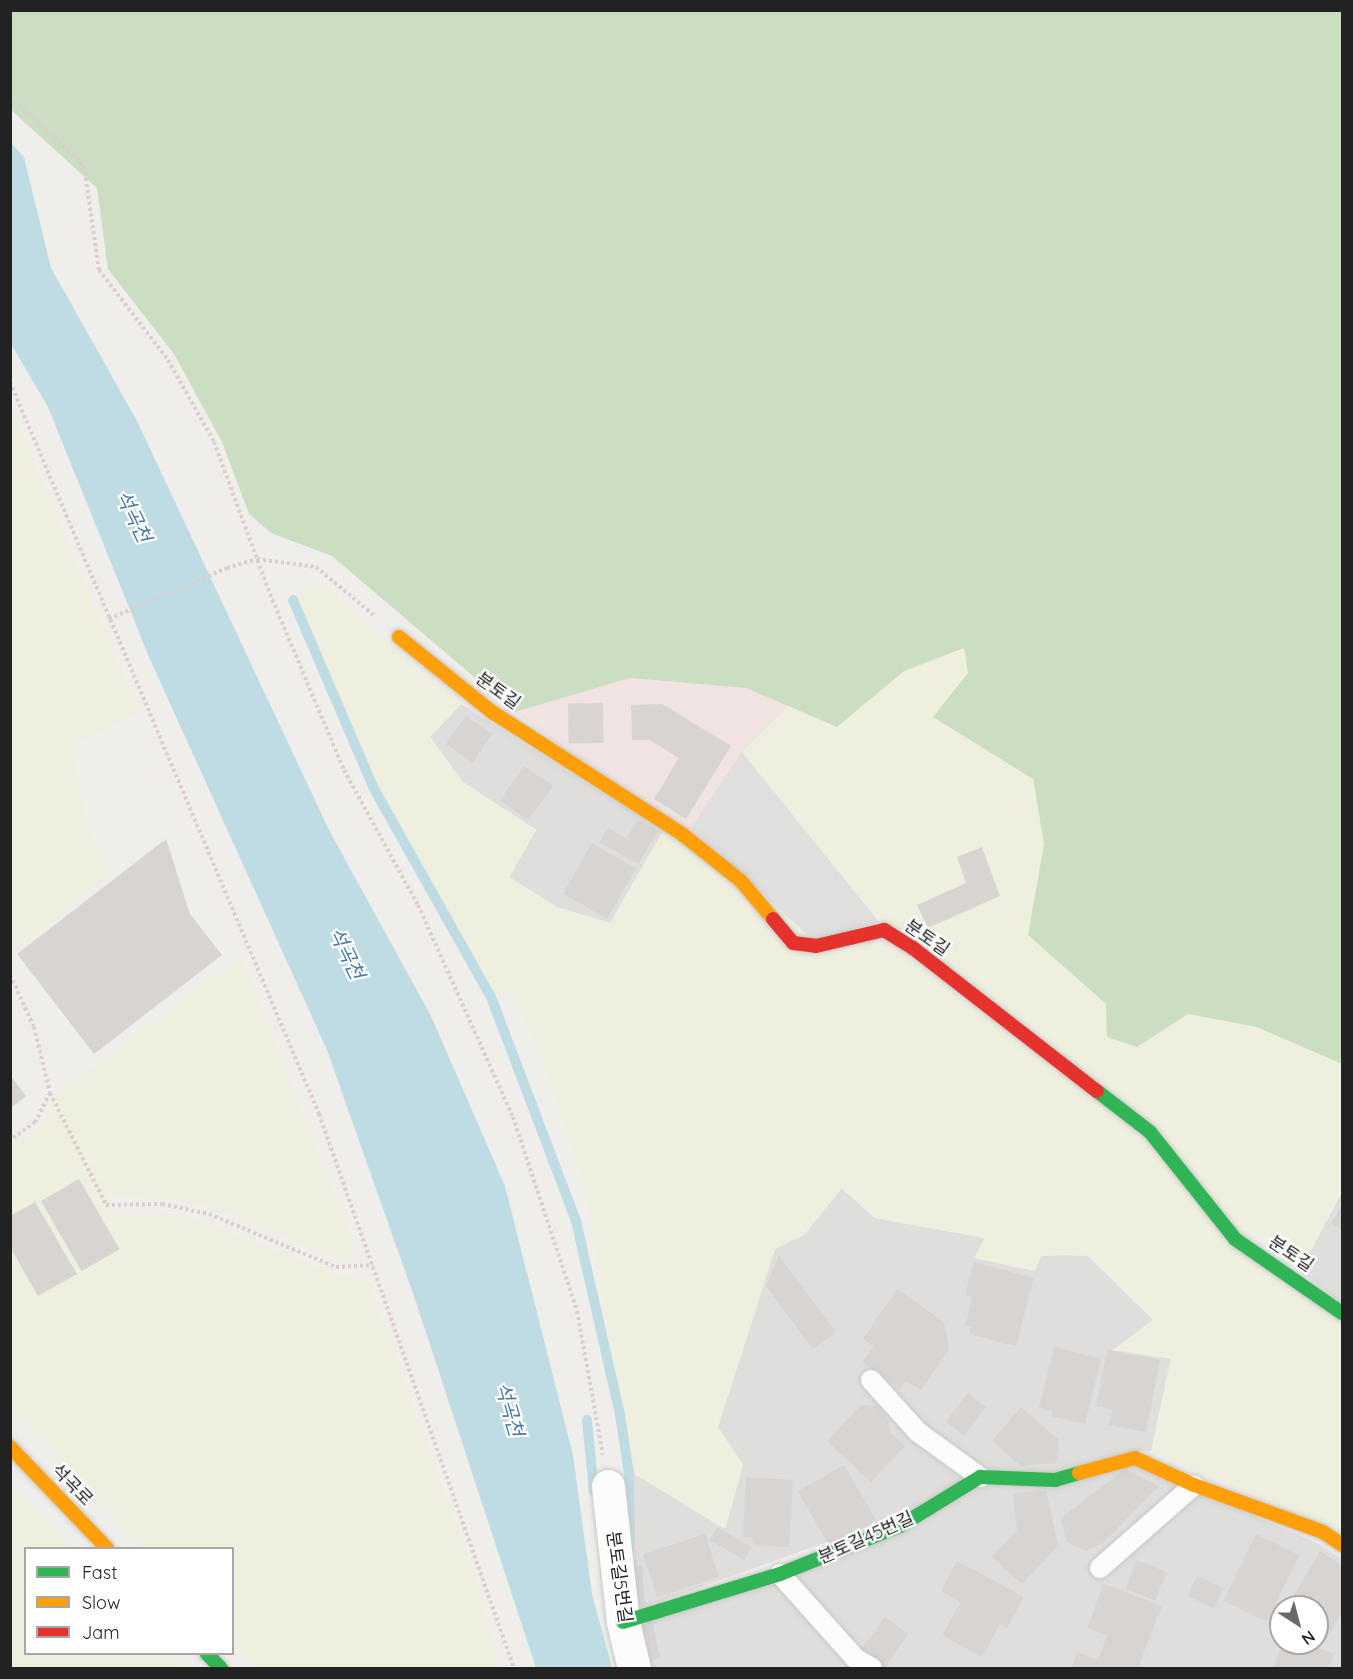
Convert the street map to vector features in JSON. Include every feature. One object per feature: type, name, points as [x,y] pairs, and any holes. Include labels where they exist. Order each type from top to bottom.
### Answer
[{"type":"street","name":"분토길","points":[[399,637],[492,712],[682,834],[741,881],[793,943],[816,946],[884,930],[913,948],[1150,1132],[1236,1239],[1342,1313]]},
{"type":"street","name":"석곡로","points":[[10,1447],[106,1547]]},
{"type":"street","points":[[980,1477],[1055,1480],[1135,1458],[1194,1485],[1323,1532],[1342,1545]]},
{"type":"street","name":"분토길45번길","points":[[623,1622],[780,1574],[900,1526],[980,1477]]},
{"type":"street","name":"분토길5번길","points":[[608,1486],[623,1622],[634,1668]]},
{"type":"street","points":[[209,1655],[221,1668]]},
{"type":"lane","points":[[871,1380],[918,1432],[980,1477]]},
{"type":"lane","points":[[1100,1568],[1194,1485]]},
{"type":"lane","points":[[780,1574],[856,1659],[872,1668]]},
{"type":"path","points":[[10,97],[84,166],[99,270],[168,360],[214,442],[256,559],[344,770],[418,905],[513,1117],[577,1311],[608,1486]]},
{"type":"path","points":[[10,382],[319,1114],[513,1668]]},
{"type":"path","points":[[109,619],[227,568],[256,559],[316,567],[399,637]]},
{"type":"path","points":[[10,975],[34,1027],[50,1093],[106,1204],[162,1204],[209,1214],[336,1267],[373,1265]]},
{"type":"path","points":[[10,1140],[35,1122],[50,1093]]},
{"type":"shaded area","points":[[629,678],[746,688],[789,706],[742,752],[814,941],[515,712]]},
{"type":"shaded area","points":[[461,704],[663,831],[610,923],[557,907],[509,877],[536,830],[463,782],[430,737]]},
{"type":"shaded area","points":[[742,752],[879,922],[814,941],[691,828]]},
{"type":"shaded area","points":[[841,1188],[875,1218],[986,1238],[975,1257],[1088,1255],[1153,1320],[1114,1350],[1171,1358],[1151,1451],[1133,1451],[900,1516],[628,1613],[623,1487],[633,1473],[725,1529],[743,1465],[718,1427],[775,1249],[804,1235]]},
{"type":"shaded area","points":[[1342,1192],[1342,1303],[1300,1271]]},
{"type":"shaded area","points":[[1134,1465],[1315,1542],[1342,1559],[1342,1668],[638,1668],[654,1617],[982,1485]]},
{"type":"green space","points":[[11,11],[1342,11],[1342,1064],[1257,1027],[1188,1014],[1137,1047],[1107,1037],[1106,1004],[1028,935],[1044,844],[1033,779],[933,717],[968,673],[964,648],[904,671],[837,727],[746,688],[630,678],[515,712],[332,556],[271,533],[249,514],[222,442],[174,354],[108,269],[97,188],[11,110]]},
{"type":"green space","points":[[11,406],[139,712],[72,746],[88,826],[108,875],[11,955]]},
{"type":"green space","points":[[318,582],[461,704],[430,737],[463,782],[536,830],[509,878],[557,907],[610,923],[663,831],[909,956],[1148,1135],[1342,1322],[1342,1535],[1151,1451],[1171,1359],[1113,1350],[1153,1320],[1088,1256],[1042,1254],[1035,1271],[974,1258],[985,1238],[875,1218],[842,1188],[804,1235],[775,1249],[718,1427],[743,1465],[725,1529],[633,1473],[583,1182],[544,1066],[511,990],[496,994],[378,785],[295,601]]},
{"type":"green space","points":[[964,648],[968,672],[934,717],[1033,779],[1044,844],[1028,935],[1106,1005],[1137,1047],[1188,1014],[1257,1027],[1342,1064],[1342,1192],[1300,1271],[879,922],[742,752],[789,706],[837,727],[904,671]]},
{"type":"green space","points":[[241,955],[357,1251],[338,1260],[217,1207],[153,1198],[108,1197],[117,1215],[167,1213],[207,1223],[336,1275],[368,1279],[477,1583],[501,1668],[257,1668],[234,1644],[234,1547],[143,1547],[11,1407],[11,1149],[40,1126],[57,1094]]},
{"type":"green space","points":[[11,1484],[70,1547],[24,1547],[24,1655],[172,1655],[185,1668],[11,1668]]},
{"type":"water","name":"석곡천","points":[[10,142],[24,157],[51,268],[137,421],[330,832],[431,1016],[505,1186],[573,1455],[592,1594],[612,1668],[536,1668],[416,1302],[327,1050],[149,657],[48,407],[11,344]]},
{"type":"building","points":[[603,703],[604,743],[569,744],[568,704]]},
{"type":"building","points":[[662,704],[731,746],[686,819],[654,799],[679,758],[650,740],[632,740],[631,705]]},
{"type":"building","points":[[466,716],[492,734],[473,762],[446,744]]},
{"type":"building","points":[[524,766],[553,786],[529,820],[500,800]]},
{"type":"building","points":[[638,820],[658,831],[638,864],[599,842],[608,828],[626,839]]},
{"type":"building","points":[[166,839],[190,914],[222,955],[94,1054],[17,954]]},
{"type":"building","points":[[592,843],[636,868],[607,919],[563,893]]},
{"type":"building","points":[[982,847],[1000,896],[928,928],[917,905],[966,883],[957,857]]},
{"type":"building","points":[[10,1075],[26,1096],[10,1109]]},
{"type":"building","points":[[79,1179],[119,1249],[81,1271],[41,1201]]},
{"type":"building","points":[[35,1202],[77,1274],[38,1296],[10,1247],[10,1216]]},
{"type":"building","points":[[1342,1206],[1342,1230],[1331,1223]]},
{"type":"building","points":[[779,1256],[836,1332],[813,1349],[766,1286]]},
{"type":"building","points":[[973,1262],[1034,1278],[1016,1346],[969,1334],[971,1327],[965,1326],[972,1297],[965,1295]]},
{"type":"building","points":[[897,1289],[944,1322],[949,1350],[921,1390],[906,1381],[900,1389],[862,1362],[874,1346],[863,1339]]},
{"type":"building","points":[[1054,1347],[1101,1359],[1085,1424],[1051,1416],[1053,1411],[1039,1408]]},
{"type":"building","points":[[1107,1350],[1160,1360],[1146,1432],[1109,1425],[1112,1409],[1096,1406]]},
{"type":"building","points":[[968,1393],[986,1407],[964,1436],[946,1421]]},
{"type":"building","points":[[861,1405],[877,1406],[888,1420],[890,1432],[905,1446],[871,1482],[827,1441]]},
{"type":"building","points":[[1021,1407],[1059,1440],[1056,1463],[1021,1466],[992,1441]]},
{"type":"building","points":[[844,1465],[876,1520],[830,1547],[798,1492]]},
{"type":"building","points":[[1125,1469],[1159,1486],[1103,1543],[1086,1551],[1067,1542],[1061,1518]]},
{"type":"building","points":[[746,1477],[793,1480],[789,1547],[753,1545],[753,1538],[743,1537]]},
{"type":"building","points":[[1046,1490],[1058,1546],[1022,1584],[992,1557],[1017,1530],[1013,1494]]},
{"type":"building","points":[[717,1527],[752,1547],[744,1560],[710,1540]]},
{"type":"building","points":[[705,1534],[719,1577],[657,1597],[643,1554]]},
{"type":"building","points":[[1256,1534],[1299,1555],[1280,1595],[1269,1595],[1269,1617],[1267,1622],[1224,1601]]},
{"type":"building","points":[[1320,1551],[1342,1565],[1342,1612],[1329,1634],[1329,1595],[1294,1595]]},
{"type":"building","points":[[1137,1560],[1167,1572],[1155,1601],[1125,1589]]},
{"type":"building","points":[[957,1561],[1024,1597],[1007,1628],[1000,1624],[982,1657],[942,1635],[961,1602],[941,1591]]},
{"type":"building","points":[[642,1565],[645,1606],[625,1607],[622,1566]]},
{"type":"building","points":[[1197,1576],[1223,1588],[1214,1608],[1188,1596]]},
{"type":"building","points":[[1104,1584],[1162,1606],[1138,1668],[1071,1668],[1077,1652],[1098,1660],[1107,1635],[1087,1628]]},
{"type":"building","points":[[885,1617],[908,1634],[884,1668],[880,1668],[859,1653]]},
{"type":"building","points":[[652,1620],[660,1658],[639,1663],[632,1631]]},
{"type":"building","points":[[1329,1652],[1334,1654],[1328,1668],[1273,1668],[1278,1655],[1329,1655]]},
{"type":"waterway","points":[[293,600],[373,787],[491,997],[576,1221],[620,1415],[629,1473],[630,1545]]},
{"type":"waterway","points":[[587,1420],[594,1492]]},
{"type":"traffic: fast","points":[[1097,1091],[1150,1132],[1235,1239],[1342,1313]]},
{"type":"traffic: fast","points":[[623,1622],[780,1574],[900,1526],[980,1477],[1055,1480],[1079,1473]]},
{"type":"traffic: fast","points":[[208,1655],[221,1668]]},
{"type":"traffic: slow","points":[[399,637],[492,712],[682,834],[741,881],[773,919]]},
{"type":"traffic: slow","points":[[10,1447],[106,1547]]},
{"type":"traffic: slow","points":[[1079,1473],[1135,1458],[1194,1485],[1323,1532],[1342,1545]]},
{"type":"traffic: jam","points":[[773,919],[793,943],[816,946],[884,930],[913,948],[1097,1091]]}]
